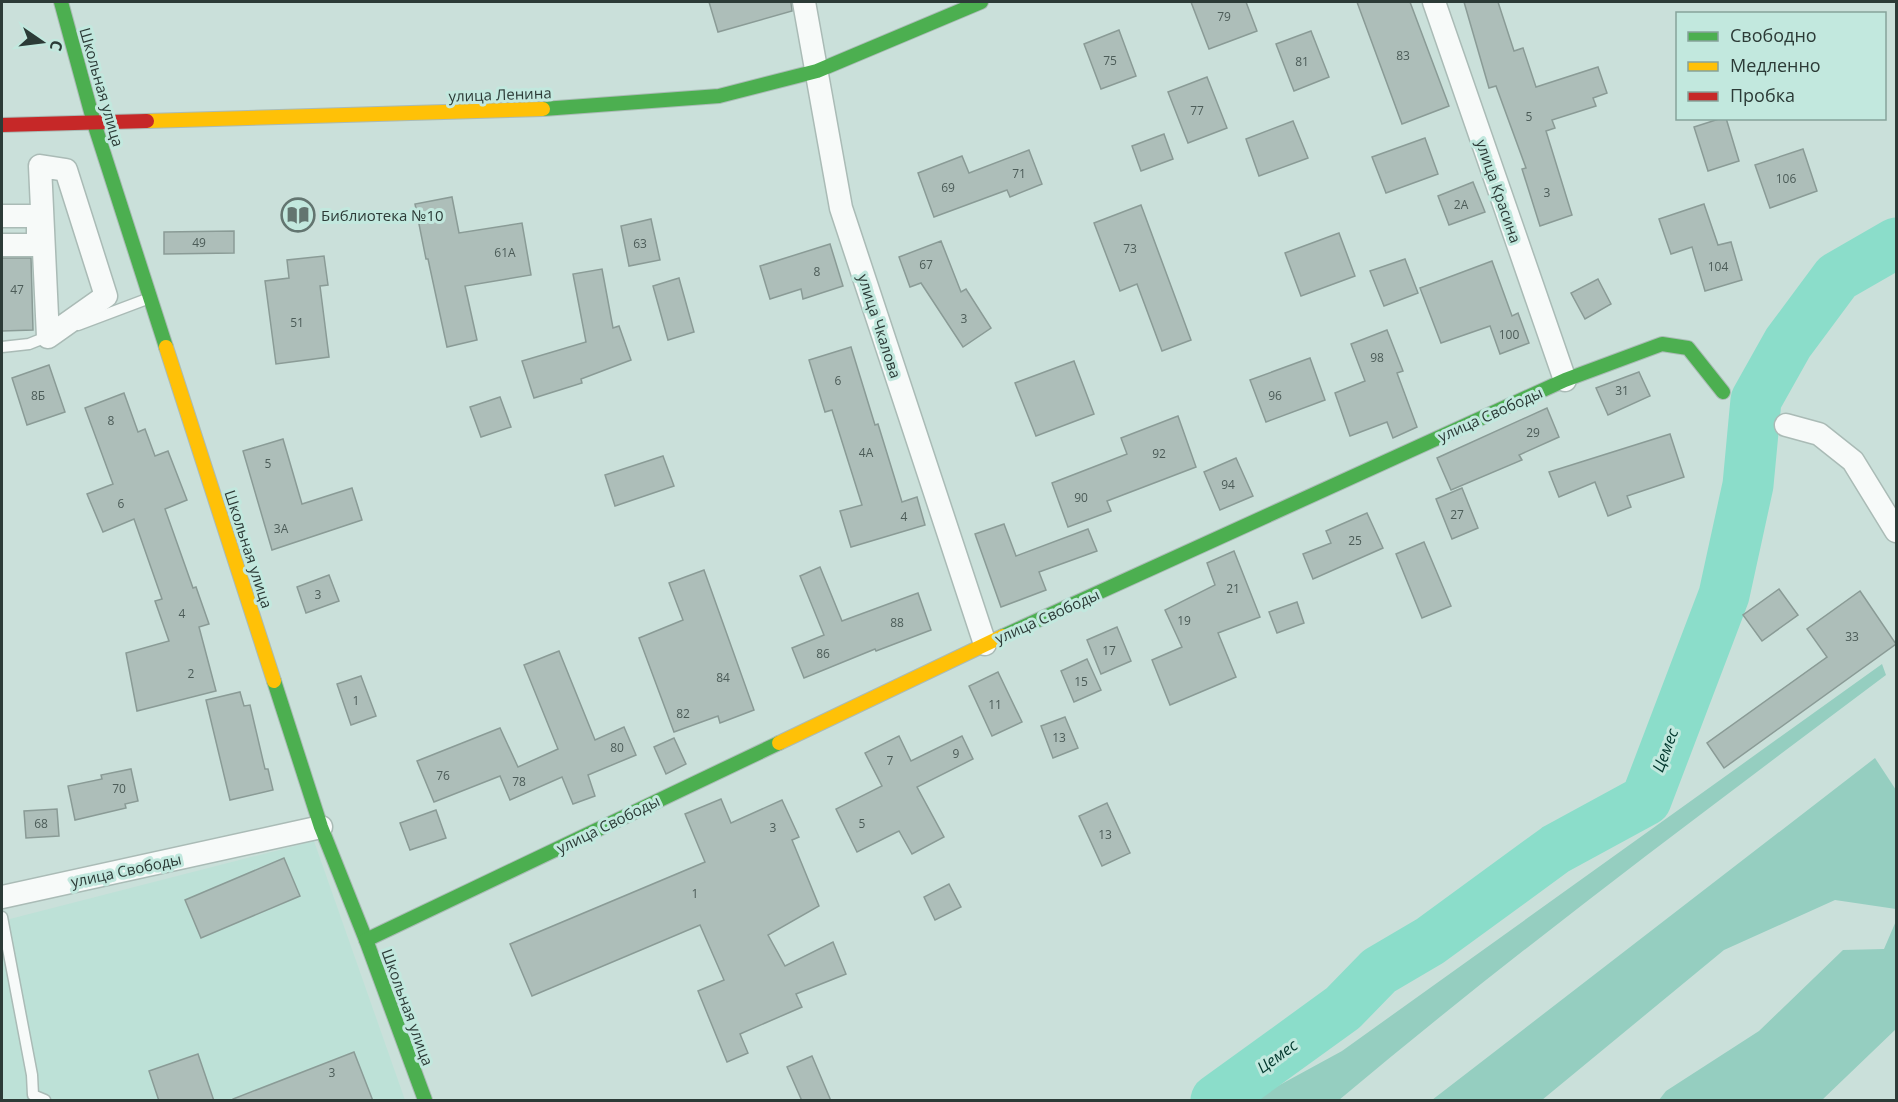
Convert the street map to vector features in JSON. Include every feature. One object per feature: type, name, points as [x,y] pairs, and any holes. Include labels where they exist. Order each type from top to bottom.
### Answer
[{"type":"main road","name":"Школьная улица","points":[[61,2],[94,123],[321,827],[366,940],[425,1101]]},
{"type":"main road","name":"улица Ленина","points":[[2,125],[565,108],[718,96],[817,71],[981,2]]},
{"type":"main road","name":"улица Свободы","points":[[366,940],[985,644],[1565,380],[1662,345],[1688,348],[1723,392]]},
{"type":"street","name":"улица Чкалова","points":[[804,2],[841,208],[985,644]]},
{"type":"street","name":"улица Красина","points":[[1434,2],[1565,380]]},
{"type":"street","points":[[40,166],[66,170],[106,296],[48,337],[47,326],[40,166]]},
{"type":"street","points":[[2,216],[38,216],[38,245],[2,245]]},
{"type":"street","points":[[1786,425],[1819,434],[1853,461],[1896,531]]},
{"type":"street","name":"улица Свободы","points":[[2,897],[321,827]]},
{"type":"lane","points":[[2,347],[29,344],[150,298]]},
{"type":"lane","points":[[2,917],[32,1075],[33,1095],[45,1101]]},
{"type":"shaded area","points":[[1882,664],[1886,675],[1541,937],[1339,1100],[1252,1100],[1342,1051]]},
{"type":"shaded area","points":[[1875,758],[1896,790],[1896,909],[1835,900],[1724,950],[1542,1100],[1432,1100]]},
{"type":"shaded area","points":[[314,841],[405,1100],[2,1100],[2,921]]},
{"type":"shaded area","points":[[1896,921],[1896,1029],[1822,1100],[1659,1100],[1666,1091],[1759,1031],[1843,950],[1884,949]]},
{"type":"building","points":[[709,2],[791,2],[792,11],[718,32]]},
{"type":"building","points":[[1191,2],[1246,2],[1257,31],[1209,49]]},
{"type":"building","points":[[1357,2],[1410,2],[1449,106],[1402,124]]},
{"type":"building","points":[[1464,2],[1498,2],[1514,51],[1523,48],[1536,87],[1598,67],[1607,93],[1593,98],[1596,106],[1552,120],[1555,128],[1546,131],[1572,215],[1540,226],[1522,169],[1526,168],[1496,86],[1489,88]]},
{"type":"building","points":[[1119,30],[1136,76],[1101,89],[1084,44]]},
{"type":"building","points":[[1311,31],[1329,77],[1294,91],[1276,44]]},
{"type":"building","points":[[1207,77],[1227,128],[1188,143],[1168,92]]},
{"type":"building","points":[[1716,120],[1727,120],[1739,161],[1708,171],[1694,127]]},
{"type":"building","points":[[1293,121],[1308,158],[1259,176],[1246,139]]},
{"type":"building","points":[[1164,134],[1173,159],[1141,171],[1132,146]]},
{"type":"building","points":[[1425,138],[1438,174],[1386,193],[1372,157]]},
{"type":"building","points":[[1803,149],[1817,191],[1770,208],[1755,165]]},
{"type":"building","points":[[1029,150],[1042,184],[1010,197],[1007,190],[934,217],[918,173],[962,156],[969,173]]},
{"type":"building","points":[[1473,182],[1485,212],[1449,225],[1438,196]]},
{"type":"building","points":[[452,197],[459,233],[522,223],[531,275],[465,286],[477,340],[447,347],[415,204]]},
{"type":"building","points":[[1704,204],[1718,245],[1731,242],[1742,280],[1705,291],[1692,247],[1671,254],[1659,219]]},
{"type":"building","points":[[1141,205],[1191,340],[1162,351],[1137,284],[1120,291],[1094,223]]},
{"type":"building","points":[[651,219],[660,260],[629,266],[621,226]]},
{"type":"building","points":[[234,231],[234,253],[164,254],[164,232]]},
{"type":"building","points":[[1339,233],[1355,276],[1301,296],[1285,253]]},
{"type":"building","points":[[941,241],[961,292],[966,289],[991,328],[963,347],[921,283],[910,287],[899,257]]},
{"type":"building","points":[[830,244],[843,286],[803,299],[801,289],[770,299],[760,266]]},
{"type":"building","points":[[324,256],[328,285],[320,286],[329,357],[276,364],[265,281],[289,278],[287,260]]},
{"type":"building","points":[[2,258],[31,258],[33,330],[2,331]]},
{"type":"building","points":[[1405,259],[1418,293],[1384,306],[1370,271]]},
{"type":"building","points":[[1492,261],[1512,316],[1518,313],[1529,343],[1500,354],[1490,326],[1441,343],[1420,288]]},
{"type":"building","points":[[602,269],[613,328],[619,326],[631,360],[581,379],[582,383],[534,398],[522,361],[586,342],[573,274]]},
{"type":"building","points":[[679,278],[694,332],[668,340],[653,286]]},
{"type":"building","points":[[1598,279],[1611,304],[1585,319],[1571,293]]},
{"type":"building","points":[[1387,330],[1403,371],[1397,373],[1417,427],[1393,438],[1387,422],[1350,436],[1335,393],[1365,381],[1351,344]]},
{"type":"building","points":[[851,347],[902,502],[917,497],[925,525],[851,547],[840,511],[862,505],[832,410],[825,412],[809,360]]},
{"type":"building","points":[[1310,358],[1325,400],[1266,422],[1250,380]]},
{"type":"building","points":[[1074,361],[1094,414],[1036,436],[1015,383]]},
{"type":"building","points":[[49,365],[65,412],[27,425],[12,378]]},
{"type":"building","points":[[1639,372],[1650,396],[1608,415],[1596,388]]},
{"type":"building","points":[[124,393],[138,432],[145,429],[155,456],[168,451],[187,500],[165,509],[193,588],[196,587],[209,624],[199,627],[216,691],[137,711],[126,653],[169,641],[155,601],[162,599],[134,519],[103,532],[87,494],[113,484],[85,408]]},
{"type":"building","points":[[500,397],[511,427],[481,437],[470,407]]},
{"type":"building","points":[[1547,408],[1559,437],[1519,455],[1522,460],[1451,490],[1437,458]]},
{"type":"building","points":[[1178,416],[1196,467],[1107,501],[1111,511],[1068,527],[1052,483],[1127,454],[1121,438]]},
{"type":"building","points":[[1670,434],[1684,477],[1627,496],[1631,507],[1608,516],[1595,482],[1559,497],[1549,472]]},
{"type":"building","points":[[283,439],[302,504],[352,488],[362,520],[272,550],[243,451]]},
{"type":"building","points":[[663,456],[674,486],[615,506],[605,475]]},
{"type":"building","points":[[1236,458],[1253,496],[1220,510],[1204,472]]},
{"type":"building","points":[[1462,488],[1478,528],[1452,539],[1436,499]]},
{"type":"building","points":[[1367,513],[1383,548],[1313,579],[1303,554],[1331,543],[1326,531]]},
{"type":"building","points":[[1004,524],[1016,556],[1088,529],[1097,551],[1039,572],[1046,590],[1001,607],[975,534]]},
{"type":"building","points":[[1424,542],[1451,606],[1422,618],[1396,554]]},
{"type":"building","points":[[1234,551],[1260,617],[1218,633],[1236,677],[1170,705],[1152,660],[1182,647],[1165,610],[1215,585],[1207,563]]},
{"type":"building","points":[[820,567],[842,621],[918,593],[931,630],[876,651],[875,649],[804,678],[792,648],[824,635],[800,576]]},
{"type":"building","points":[[704,570],[754,710],[720,723],[718,716],[674,732],[639,638],[683,620],[669,583]]},
{"type":"building","points":[[329,575],[339,601],[306,613],[297,587]]},
{"type":"building","points":[[1779,589],[1798,615],[1762,641],[1743,615]]},
{"type":"building","points":[[1860,591],[1896,644],[1724,768],[1707,743],[1827,657],[1807,629]]},
{"type":"building","points":[[1297,602],[1304,623],[1277,633],[1269,612]]},
{"type":"building","points":[[1117,627],[1131,661],[1101,674],[1087,640]]},
{"type":"building","points":[[559,651],[595,740],[624,727],[636,755],[588,775],[595,796],[573,804],[562,777],[510,800],[500,776],[434,802],[417,761],[500,728],[518,767],[558,749],[524,665]]},
{"type":"building","points":[[1087,659],[1101,690],[1074,702],[1061,671]]},
{"type":"building","points":[[998,672],[1022,722],[992,736],[969,686]]},
{"type":"building","points":[[361,676],[376,716],[351,725],[337,684]]},
{"type":"building","points":[[240,692],[244,706],[250,705],[265,769],[268,769],[273,790],[230,800],[206,700]]},
{"type":"building","points":[[1065,717],[1078,748],[1053,758],[1041,726]]},
{"type":"building","points":[[899,736],[911,761],[962,736],[973,759],[917,787],[944,837],[912,854],[899,831],[857,852],[836,809],[882,786],[865,753]]},
{"type":"building","points":[[674,738],[686,764],[666,774],[654,747]]},
{"type":"building","points":[[131,769],[138,801],[125,804],[126,808],[75,820],[68,786],[102,779],[101,775]]},
{"type":"building","points":[[721,799],[731,823],[782,800],[799,837],[792,840],[819,906],[768,935],[785,966],[833,942],[846,974],[796,994],[802,1007],[740,1034],[748,1053],[727,1062],[698,991],[724,980],[700,925],[532,996],[510,944],[705,862],[685,814]]},
{"type":"building","points":[[1107,803],[1130,853],[1102,866],[1079,816]]},
{"type":"building","points":[[57,809],[59,836],[26,838],[24,811]]},
{"type":"building","points":[[436,810],[446,838],[410,850],[400,823]]},
{"type":"building","points":[[284,858],[300,896],[201,938],[185,900]]},
{"type":"building","points":[[949,884],[961,907],[935,920],[924,897]]},
{"type":"building","points":[[354,1052],[373,1101],[233,1101],[233,1099]]},
{"type":"building","points":[[198,1054],[214,1101],[159,1101],[149,1071]]},
{"type":"building","points":[[812,1056],[831,1101],[802,1101],[787,1067]]},
{"type":"waterway","name":"Цемес","points":[[1216,1100],[1343,1008],[1379,971],[1430,941],[1556,849],[1646,800],[1724,595],[1748,485],[1756,400],[1788,343],[1837,277],[1896,243]]},
{"type":"traffic: fast","points":[[61,2],[94,123],[166,347]]},
{"type":"traffic: fast","points":[[543,109],[719,96],[817,71],[981,2]]},
{"type":"traffic: fast","points":[[1003,636],[1565,380],[1662,344],[1688,348],[1723,392]]},
{"type":"traffic: fast","points":[[274,681],[321,827],[366,940],[425,1100]]},
{"type":"traffic: fast","points":[[366,940],[779,743]]},
{"type":"traffic: slow","points":[[147,121],[543,109]]},
{"type":"traffic: slow","points":[[166,347],[274,681]]},
{"type":"traffic: slow","points":[[779,743],[1003,636]]},
{"type":"traffic: jam","points":[[2,125],[147,121]]},
{"type":"place","name":"Библиотека №10","points":[[298,215]]}]
